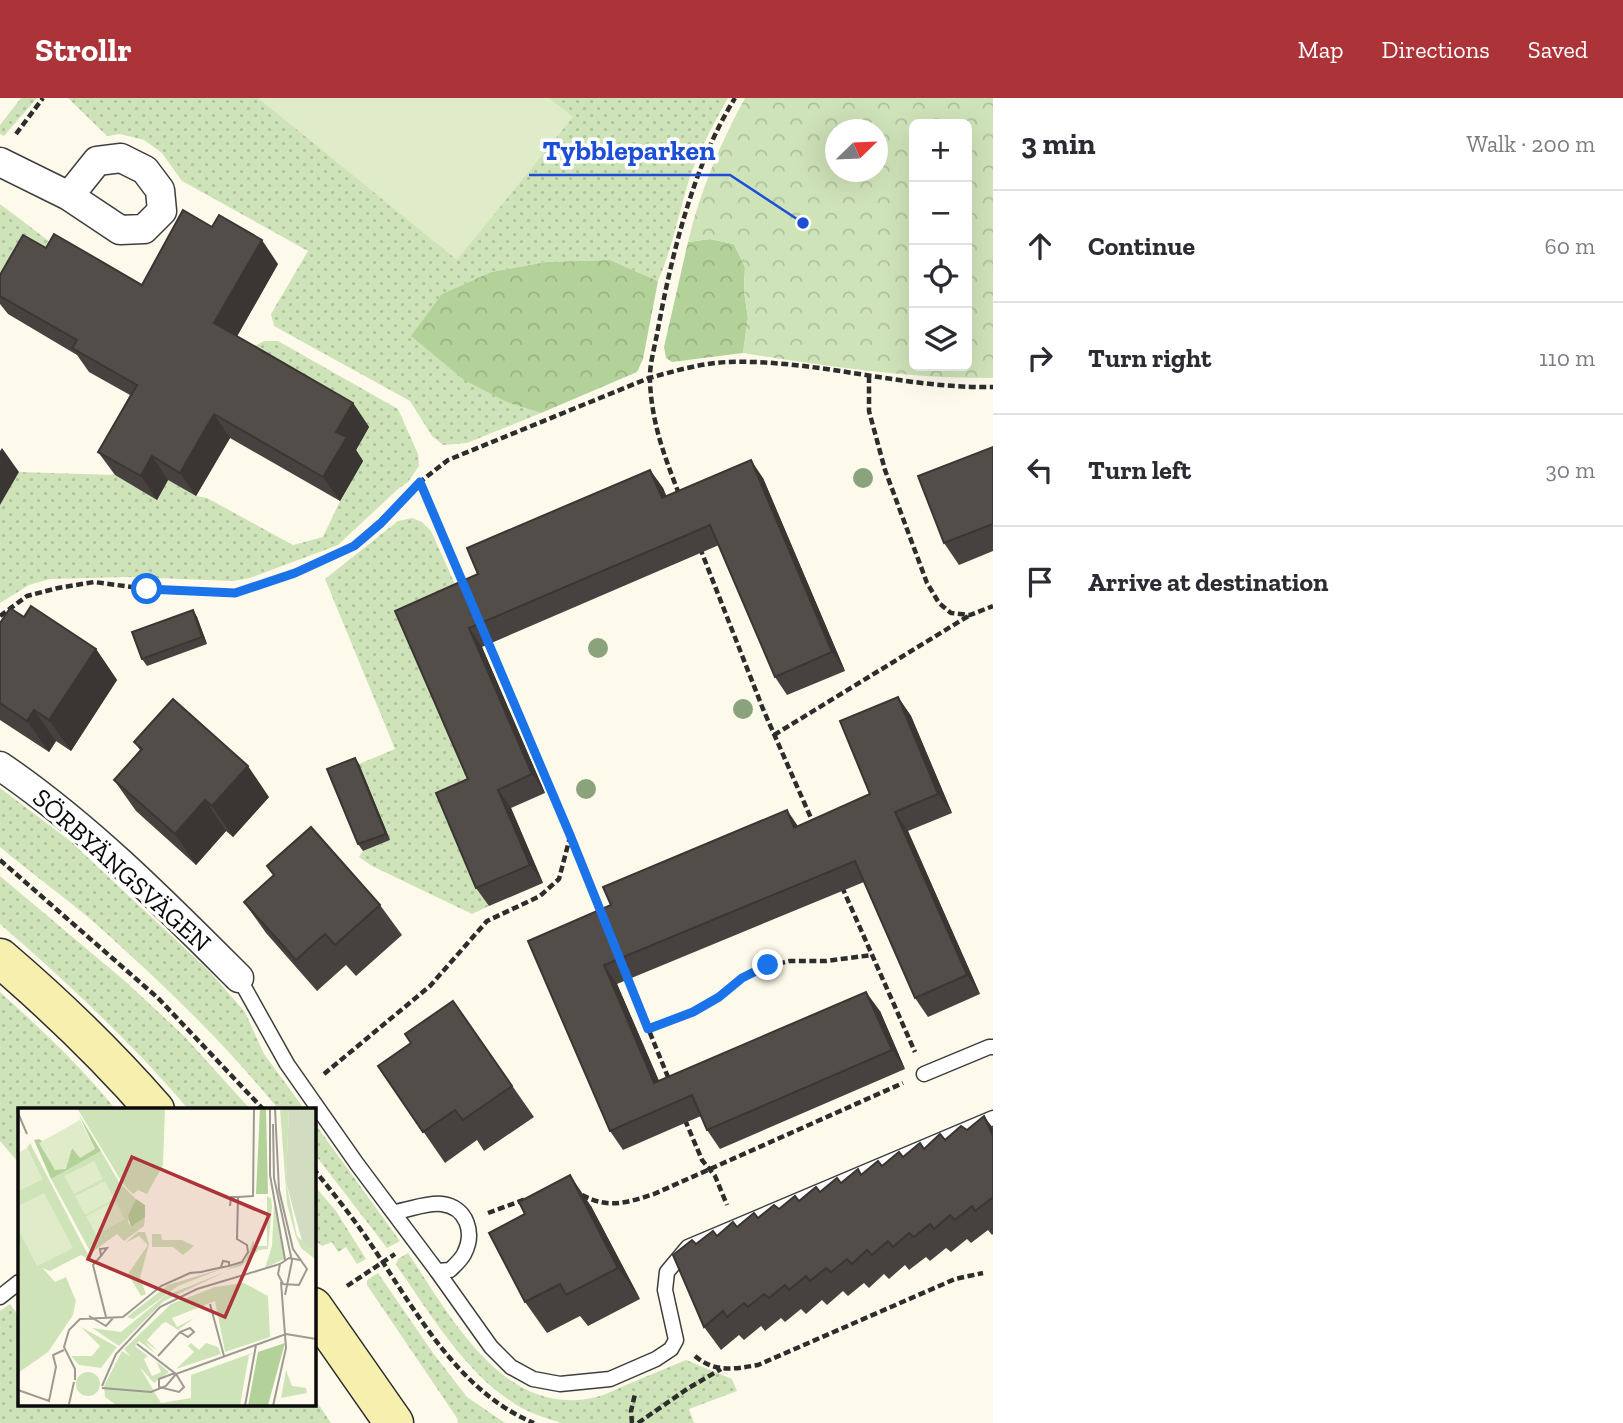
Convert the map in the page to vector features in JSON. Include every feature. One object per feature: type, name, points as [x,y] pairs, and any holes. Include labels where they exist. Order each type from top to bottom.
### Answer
[{"type":"main road","points":[[0,958],[51,1001],[96,1045],[153,1108]]},
{"type":"main road","points":[[315,1310],[394,1423]]},
{"type":"street","points":[[4,152],[69,196]]},
{"type":"street","name":"SÖRBYÄNGSVÄGEN","points":[[0,766],[34,789],[140,879],[239,978]]},
{"type":"lane","points":[[239,978],[287,1064],[491,1347],[511,1367],[533,1379],[560,1384],[610,1379],[656,1359],[671,1349],[676,1340],[665,1290],[667,1272],[688,1247],[993,1118]]},
{"type":"lane","points":[[924,1074],[989,1047],[993,1048]]},
{"type":"lane","points":[[394,1212],[427,1204],[457,1208],[467,1222],[470,1241],[463,1256],[450,1270],[437,1271]]},
{"type":"lane","points":[[0,1297],[18,1283]]},
{"type":"path","points":[[4,152],[43,98]]},
{"type":"path","points":[[684,505],[653,422],[649,378],[669,271],[688,206],[710,150],[735,98]]},
{"type":"path","points":[[0,616],[27,596],[94,582],[147,589],[235,593],[295,573],[354,546],[381,523],[420,482],[448,460],[649,378],[684,368],[725,362],[760,362],[941,385],[993,387]]},
{"type":"path","points":[[869,376],[869,411],[881,458],[927,583],[939,603],[951,613],[970,615]]},
{"type":"path","points":[[420,482],[468,596]]},
{"type":"path","points":[[698,543],[774,734],[818,832]]},
{"type":"path","points":[[774,734],[970,615],[993,607]]},
{"type":"path","points":[[484,634],[607,925]]},
{"type":"path","points":[[305,1090],[430,986],[487,921],[540,896],[559,879],[570,835]]},
{"type":"path","points":[[0,860],[158,998],[262,1108]]},
{"type":"path","points":[[571,1190],[594,1202],[621,1205],[654,1194],[924,1074],[839,881]]},
{"type":"path","points":[[648,1029],[693,1012],[719,997],[742,978],[768,965],[872,955]]},
{"type":"path","points":[[622,964],[673,1088]]},
{"type":"path","points":[[682,1112],[702,1160],[715,1176],[736,1227]]},
{"type":"path","points":[[315,1171],[464,1376],[491,1400],[534,1423]]},
{"type":"path","points":[[467,1222],[528,1198]]},
{"type":"path","points":[[346,1286],[383,1262]]},
{"type":"path","points":[[676,1340],[703,1363],[725,1371],[758,1365],[955,1279],[983,1273]]},
{"type":"path","points":[[638,1423],[721,1369]]},
{"type":"green space","points":[[21,98],[37,98],[4,136],[0,134],[0,125]]},
{"type":"green space","points":[[68,98],[728,98],[694,167],[658,281],[610,260],[546,262],[491,272],[442,294],[412,336],[509,403],[541,413],[467,443],[443,445],[432,436],[410,401],[274,326],[271,314],[308,251],[182,181],[162,153],[144,140],[120,134],[107,136]]},
{"type":"green space","points":[[258,98],[549,98],[573,117],[457,260]]},
{"type":"green space","points":[[745,98],[993,98],[993,378],[899,374],[743,353],[748,318],[744,291],[745,267],[734,244],[710,239],[688,242],[719,150]]},
{"type":"green space","points":[[0,204],[70,257],[0,301]]},
{"type":"green space","points":[[710,239],[734,244],[745,267],[744,291],[748,318],[743,353],[672,362],[666,358],[664,347],[688,242]]},
{"type":"green space","points":[[610,260],[658,281],[643,359],[637,372],[541,413],[509,403],[464,380],[411,336],[442,294],[491,272],[546,262]]},
{"type":"green space","points":[[264,341],[278,341],[398,409],[418,454],[419,466],[408,482],[338,545],[250,578],[233,581],[129,577],[50,579],[29,585],[0,603],[0,505],[19,472],[115,475],[157,499],[168,480],[293,545],[323,537],[340,501],[242,353]]},
{"type":"green space","points":[[412,518],[422,522],[431,531],[464,604],[481,797],[449,811],[489,906],[472,914],[372,866],[359,857],[363,851],[390,840],[359,764],[395,749],[325,579],[398,521]]},
{"type":"green space","points":[[0,788],[69,840],[209,971],[245,1012],[264,1054],[304,1108],[277,1108],[214,1037],[144,968],[84,914],[0,847]]},
{"type":"green space","points":[[0,876],[126,982],[184,1036],[249,1108],[187,1108],[98,1013],[0,924]]},
{"type":"green space","points":[[0,992],[46,1034],[114,1108],[18,1108],[18,1162],[0,1141]]},
{"type":"green space","points":[[315,1124],[400,1241],[387,1248],[315,1155]]},
{"type":"green space","points":[[315,1186],[336,1211],[366,1259],[357,1264],[346,1247],[338,1252],[332,1242],[322,1246],[315,1241]]},
{"type":"green space","points":[[408,1253],[442,1305],[483,1357],[507,1378],[534,1393],[563,1400],[596,1397],[686,1360],[732,1379],[737,1391],[689,1409],[694,1423],[561,1423],[532,1413],[515,1404],[480,1376],[435,1322],[396,1265],[398,1259]]},
{"type":"green space","points":[[378,1273],[467,1397],[505,1423],[458,1423],[367,1285],[367,1280]]},
{"type":"green space","points":[[10,1304],[18,1315],[18,1406],[315,1406],[315,1399],[331,1423],[0,1423],[0,1311]]},
{"type":"building","points":[[183,210],[212,227],[219,215],[262,240],[214,323],[353,403],[336,432],[347,437],[323,477],[214,414],[180,473],[152,456],[141,476],[98,452],[137,385],[72,348],[77,340],[0,296],[0,275],[23,235],[46,248],[54,234],[142,285]]},
{"type":"building","points":[[993,447],[993,524],[944,543],[918,476]]},
{"type":"building","points":[[751,460],[832,652],[775,677],[710,525],[469,628],[532,774],[498,790],[530,865],[476,888],[436,793],[468,779],[395,611],[478,574],[467,548],[650,470],[662,498]]},
{"type":"building","points":[[31,606],[96,649],[49,720],[34,710],[27,721],[0,703],[0,623],[10,608],[24,617]]},
{"type":"building","points":[[193,610],[202,637],[142,659],[132,632]]},
{"type":"building","points":[[898,697],[938,794],[895,812],[967,975],[915,998],[855,861],[604,965],[654,1083],[866,992],[892,1050],[707,1130],[692,1095],[610,1131],[528,941],[611,905],[603,887],[787,810],[794,828],[870,794],[840,721]]},
{"type":"building","points":[[173,699],[248,766],[212,806],[205,800],[175,834],[114,780],[142,749],[134,742]]},
{"type":"building","points":[[355,758],[386,834],[358,844],[327,769]]},
{"type":"building","points":[[311,827],[380,905],[335,945],[325,934],[296,960],[244,902],[274,875],[267,866]]},
{"type":"building","points":[[453,1001],[512,1086],[463,1120],[455,1110],[423,1132],[378,1066],[411,1043],[405,1034]]},
{"type":"building","points":[[984,1116],[993,1136],[993,1199],[975,1211],[972,1206],[955,1220],[950,1215],[934,1229],[930,1224],[914,1237],[909,1233],[893,1247],[888,1241],[872,1255],[867,1250],[852,1264],[847,1259],[831,1272],[826,1268],[810,1281],[806,1276],[789,1290],[785,1285],[769,1298],[764,1294],[748,1307],[744,1303],[727,1317],[723,1311],[704,1327],[673,1255],[692,1240],[696,1244],[713,1231],[717,1236],[733,1222],[737,1227],[754,1213],[758,1218],[774,1205],[779,1209],[795,1196],[799,1201],[816,1187],[820,1192],[837,1178],[841,1183],[858,1169],[861,1175],[878,1161],[882,1166],[899,1152],[903,1157],[920,1143],[924,1149],[940,1134],[945,1140],[961,1126],[967,1130]]},
{"type":"building","points":[[570,1175],[618,1268],[566,1295],[560,1284],[525,1302],[489,1233],[525,1214],[519,1202]]},
{"type":"place","name":"Tybbleparken","points":[[803,223]]},
{"type":"route","points":[[147,589],[235,593],[295,573],[354,546],[381,523],[420,482],[570,835],[648,1029],[693,1012],[719,997],[742,978],[768,965]]}]
